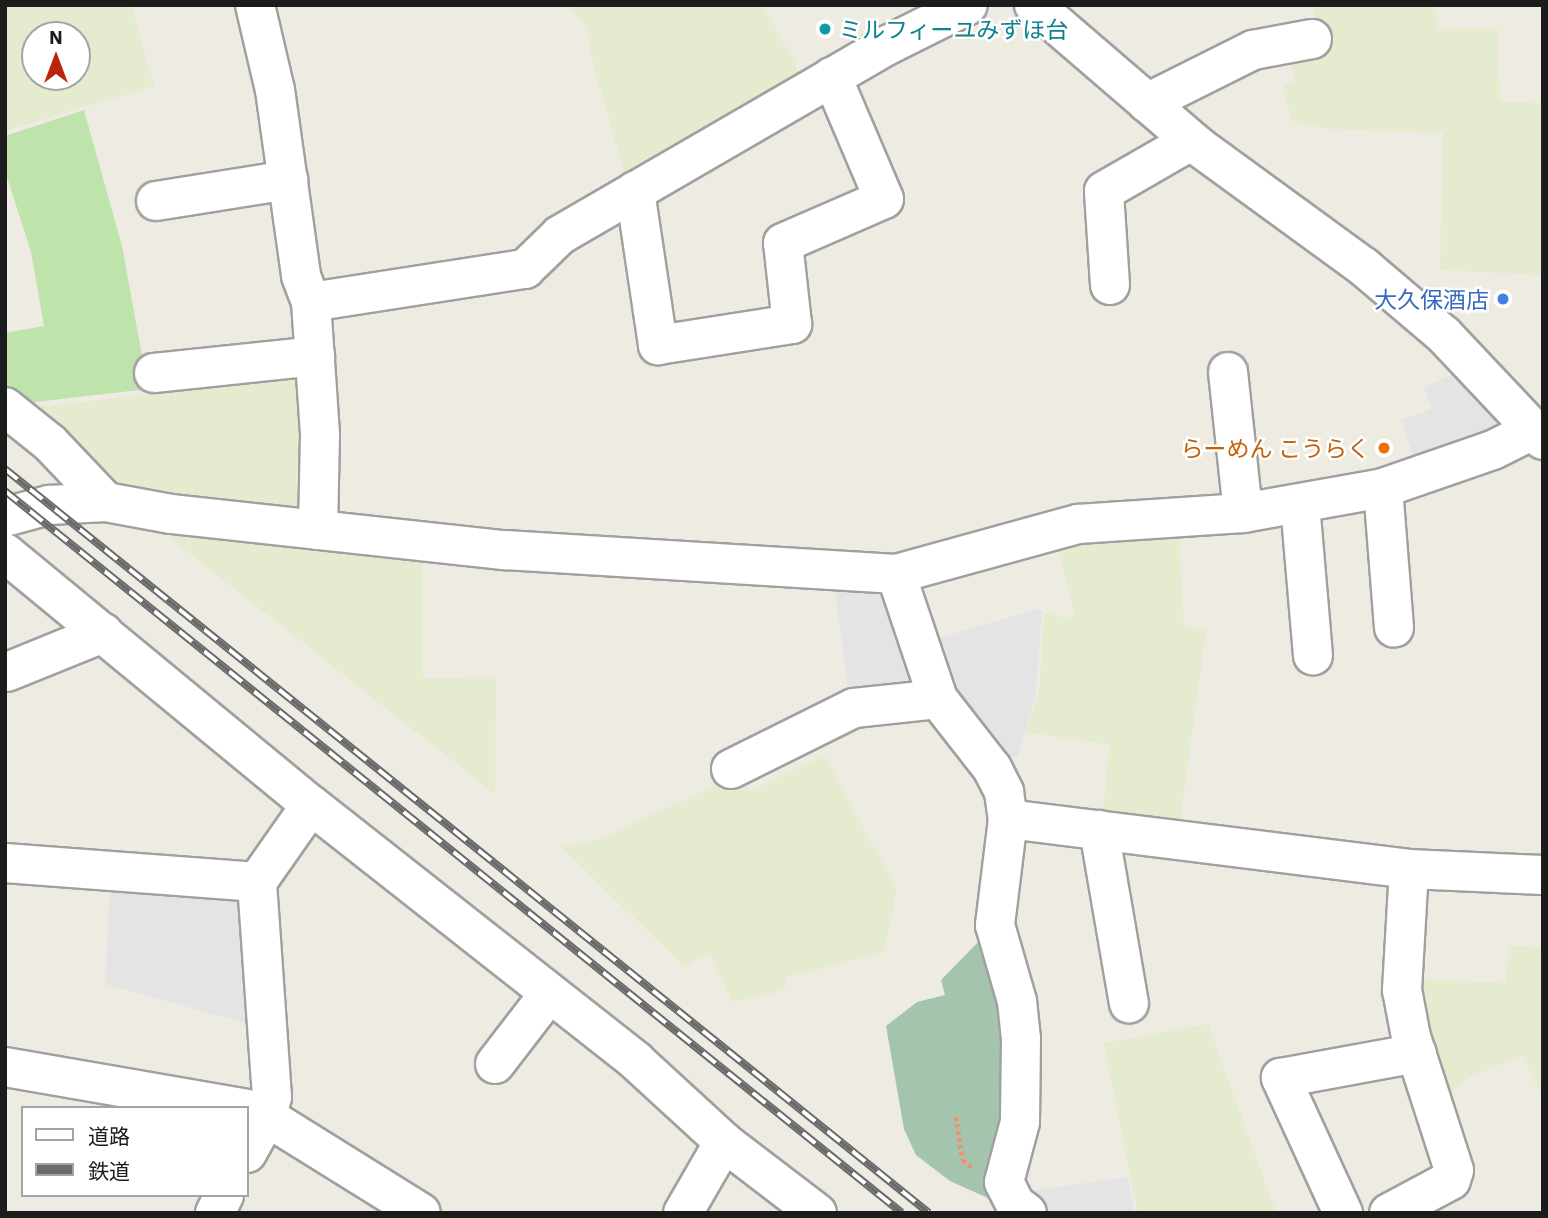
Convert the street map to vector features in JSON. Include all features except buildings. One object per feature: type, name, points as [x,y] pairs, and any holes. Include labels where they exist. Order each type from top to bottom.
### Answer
[{"type":"street","points":[[255,5],[275,90],[301,276],[311,302],[320,435],[318,530]]},
{"type":"street","points":[[311,302],[525,269],[559,235],[832,77],[968,5]]},
{"type":"street","points":[[5,517],[49,505],[106,502],[318,530],[505,550],[897,574],[1078,524],[1243,513],[1383,488],[1540,435],[1444,335],[1364,267],[1191,141],[1034,5]]},
{"type":"street","points":[[1147,103],[1254,50],[1312,39]]},
{"type":"street","points":[[635,191],[658,345],[792,324],[783,243],[884,200],[832,77]]},
{"type":"street","points":[[1110,285],[1104,191],[1191,141]]},
{"type":"street","points":[[156,201],[288,180]]},
{"type":"street","points":[[154,373],[315,356]]},
{"type":"street","points":[[1227,372],[1243,513]]},
{"type":"street","points":[[5,407],[50,443],[106,502]]},
{"type":"street","points":[[1383,488],[1394,628]]},
{"type":"street","points":[[1300,504],[1313,655]]},
{"type":"street","points":[[5,553],[311,805],[636,1061],[724,1142],[817,1213]]},
{"type":"street","points":[[897,574],[938,698],[992,768],[1004,792],[1008,819],[995,925],[1017,1001],[1021,1039],[1020,1122],[1004,1182],[1015,1204],[1027,1213]]},
{"type":"street","points":[[7,672],[103,633]]},
{"type":"street","points":[[731,769],[854,708],[938,698]]},
{"type":"street","points":[[248,1145],[252,1111],[272,1097],[257,882],[311,805]]},
{"type":"street","points":[[1008,819],[1409,869],[1543,875]]},
{"type":"street","points":[[1099,830],[1129,1003]]},
{"type":"street","points":[[5,863],[257,882]]},
{"type":"street","points":[[1389,1213],[1451,1180],[1454,1170],[1417,1053],[1402,990],[1409,869]]},
{"type":"street","points":[[495,1064],[549,993]]},
{"type":"street","points":[[1343,1213],[1281,1078],[1417,1053]]},
{"type":"street","points":[[5,1067],[224,1106]]},
{"type":"street","points":[[252,1111],[421,1213]]},
{"type":"street","points":[[683,1213],[724,1142]]},
{"type":"street","points":[[215,1213],[223,1197]]},
{"type":"green space","points":[[5,5],[131,5],[154,86],[5,131]]},
{"type":"green space","points":[[567,5],[763,5],[802,77],[626,179],[591,56],[588,27]]},
{"type":"green space","points":[[1313,5],[1434,5],[1438,29],[1497,28],[1500,102],[1543,103],[1543,275],[1440,270],[1443,133],[1328,129],[1292,121],[1283,85],[1296,83],[1290,57],[1321,51]]},
{"type":"green space","points":[[84,110],[122,246],[148,389],[18,404],[5,394],[5,333],[44,326],[31,252],[5,171],[5,136]]},
{"type":"green space","points":[[297,378],[301,516],[126,488],[96,473],[45,425],[36,407]]},
{"type":"green space","points":[[1178,530],[1184,626],[1206,630],[1179,829],[1102,818],[1110,745],[1026,732],[1039,693],[1044,613],[1070,619],[1074,612],[1057,543]]},
{"type":"green space","points":[[172,531],[423,556],[423,678],[496,679],[495,794],[171,539]]},
{"type":"green space","points":[[824,755],[897,890],[884,952],[787,977],[784,990],[733,1002],[710,953],[685,967],[561,847],[604,838],[724,781],[753,790]]},
{"type":"green space","points":[[988,932],[1007,1002],[999,1203],[950,1181],[916,1155],[904,1129],[886,1026],[917,1002],[945,995],[941,980]]},
{"type":"green space","points":[[1509,946],[1543,947],[1543,1099],[1522,1055],[1469,1078],[1443,1099],[1413,979],[1506,983]]},
{"type":"green space","points":[[1208,1024],[1276,1213],[1138,1213],[1104,1043]]},
{"type":"shaded area","points":[[1454,374],[1497,422],[1494,434],[1415,462],[1401,420],[1432,409],[1423,387]]},
{"type":"shaded area","points":[[834,583],[879,589],[894,601],[922,689],[849,696]]},
{"type":"shaded area","points":[[1037,609],[1042,611],[1036,693],[1018,756],[995,762],[929,641]]},
{"type":"shaded area","points":[[110,889],[239,896],[249,1024],[105,984]]},
{"type":"shaded area","points":[[1018,1168],[1028,1168],[1029,1191],[1127,1177],[1135,1213],[1040,1213],[1021,1198],[1014,1182]]},
{"type":"railway","points":[[5,469],[929,1213]]},
{"type":"railway","points":[[5,491],[902,1213]]},
{"type":"place","name":"ミルフィーユみずほ台","points":[[825,29]]},
{"type":"place","name":"大久保酒店","points":[[1503,299]]},
{"type":"place","name":"らーめん こうらく","points":[[1384,448]]}]
